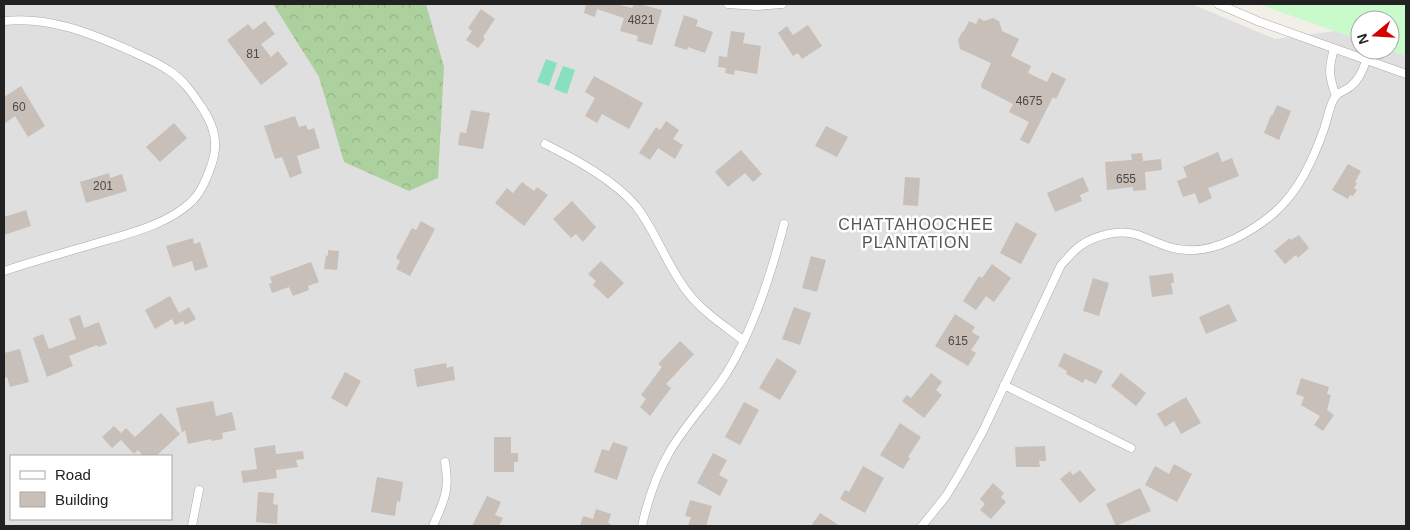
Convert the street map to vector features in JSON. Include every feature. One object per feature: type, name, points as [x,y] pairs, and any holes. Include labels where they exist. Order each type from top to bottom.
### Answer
[{"type":"street","points":[[728,4],[757,6],[782,4]]},
{"type":"street","points":[[1218,4],[1260,22],[1406,74]]},
{"type":"street","points":[[4,21],[18,19],[54,23],[95,34],[168,70],[191,91],[210,121],[214,131],[216,148],[213,162],[192,202],[165,219],[124,234],[4,271]]},
{"type":"street","points":[[1334,49],[1329,69],[1330,79],[1336,96]]},
{"type":"street","points":[[922,526],[946,496],[960,473],[1062,266],[1079,247],[1112,233],[1125,233],[1135,234],[1172,248],[1198,250],[1234,239],[1260,224],[1286,200],[1300,182],[1319,144],[1336,96],[1352,86],[1366,61]]},
{"type":"street","points":[[545,144],[573,159],[621,191],[636,207],[688,293],[702,308],[744,340]]},
{"type":"street","points":[[642,526],[652,489],[671,450],[726,374],[744,340],[759,302],[784,224]]},
{"type":"street","points":[[1004,385],[1131,448]]},
{"type":"street","points":[[433,526],[446,495],[448,477],[445,462]]},
{"type":"street","points":[[192,526],[199,490]]},
{"type":"shaded area","points":[[4,4],[1192,4],[1275,39],[1335,31],[1350,36],[1350,60],[1400,60],[1400,54],[1406,56],[1406,526],[4,526]]},
{"type":"green space","points":[[273,4],[426,4],[444,67],[438,178],[409,191],[344,162],[319,77]]},
{"type":"green space","points":[[1258,4],[1406,4],[1406,56],[1400,54],[1400,10],[1350,10],[1350,36]]},
{"type":"green space","points":[[546,59],[557,63],[549,86],[537,82]]},
{"type":"green space","points":[[563,66],[575,70],[567,94],[554,89]]},
{"type":"building","points":[[586,4],[616,4],[632,8],[634,4],[639,4],[662,10],[652,45],[637,41],[638,36],[620,31],[624,18],[597,9],[595,17],[584,13]]},
{"type":"building","points":[[481,9],[495,19],[478,48],[466,40],[472,31],[468,28]]},
{"type":"building","points":[[684,15],[698,20],[696,26],[713,32],[705,53],[688,47],[687,50],[674,46]]},
{"type":"building","points":[[979,18],[984,21],[993,18],[999,21],[1002,31],[1019,39],[1011,56],[1031,66],[1028,73],[1047,82],[1052,72],[1066,79],[1056,99],[1053,97],[1029,144],[1020,140],[1029,122],[1009,112],[1013,104],[982,88],[981,85],[991,63],[960,49],[958,40],[962,32],[969,21],[976,24]]},
{"type":"building","points":[[265,21],[275,34],[261,44],[271,57],[278,51],[288,64],[261,85],[227,40],[248,24],[253,30]]},
{"type":"building","points":[[808,25],[822,46],[802,59],[798,53],[793,56],[778,33],[787,26],[793,35]]},
{"type":"building","points":[[731,31],[745,33],[743,43],[761,46],[757,74],[735,70],[734,75],[725,73],[726,68],[718,67],[719,56],[727,57]]},
{"type":"building","points":[[594,76],[643,103],[629,129],[602,114],[597,123],[585,116],[595,98],[585,92]]},
{"type":"building","points":[[21,86],[45,126],[28,137],[15,116],[4,124],[4,97]]},
{"type":"building","points":[[1277,105],[1291,111],[1279,140],[1264,133]]},
{"type":"building","points":[[471,110],[490,113],[483,149],[458,145],[460,132],[466,133]]},
{"type":"building","points":[[295,116],[299,127],[306,125],[308,130],[314,128],[320,148],[297,156],[302,173],[290,178],[282,157],[275,159],[264,126]]},
{"type":"building","points":[[666,121],[679,130],[673,139],[683,145],[675,159],[658,148],[650,160],[639,153],[656,127],[660,130]]},
{"type":"building","points":[[174,123],[187,138],[160,162],[146,147]]},
{"type":"building","points":[[826,126],[848,137],[837,157],[815,146]]},
{"type":"building","points":[[741,150],[762,174],[753,182],[745,173],[728,187],[715,172]]},
{"type":"building","points":[[1218,152],[1222,162],[1232,158],[1239,176],[1208,188],[1212,198],[1199,204],[1195,193],[1183,197],[1177,181],[1187,177],[1183,167]]},
{"type":"building","points":[[1142,153],[1143,161],[1161,159],[1162,170],[1145,172],[1146,190],[1133,191],[1133,187],[1107,190],[1105,162],[1132,160],[1131,154]]},
{"type":"building","points":[[1348,164],[1361,171],[1355,182],[1357,183],[1354,188],[1357,190],[1348,199],[1332,190]]},
{"type":"building","points":[[109,173],[110,178],[122,174],[127,191],[86,203],[80,182]]},
{"type":"building","points":[[905,177],[920,178],[918,206],[903,205]]},
{"type":"building","points":[[1083,177],[1089,191],[1080,195],[1082,201],[1055,212],[1047,193]]},
{"type":"building","points":[[522,182],[534,191],[537,187],[548,195],[524,226],[495,203],[507,188],[513,193]]},
{"type":"building","points":[[572,201],[596,227],[583,242],[576,234],[571,238],[553,219]]},
{"type":"building","points":[[26,210],[31,226],[4,235],[4,217]]},
{"type":"building","points":[[421,221],[435,229],[410,276],[396,269],[400,261],[396,258],[412,228],[416,230]]},
{"type":"building","points":[[1016,222],[1037,234],[1021,264],[1000,253]]},
{"type":"building","points":[[1299,235],[1309,248],[1298,258],[1296,255],[1285,264],[1274,251],[1290,238],[1291,240]]},
{"type":"building","points":[[193,238],[194,244],[200,242],[208,267],[195,271],[192,261],[173,267],[166,246]]},
{"type":"building","points":[[328,250],[339,251],[337,270],[324,269]]},
{"type":"building","points":[[811,256],[826,260],[817,292],[802,288]]},
{"type":"building","points":[[601,261],[624,283],[608,299],[593,285],[596,281],[588,274]]},
{"type":"building","points":[[311,262],[319,282],[308,286],[309,290],[293,296],[289,287],[272,293],[269,284],[272,283],[270,277]]},
{"type":"building","points":[[992,264],[1011,278],[994,302],[986,296],[976,310],[963,301],[979,276],[982,278]]},
{"type":"building","points":[[1173,273],[1174,283],[1171,283],[1173,294],[1152,297],[1149,276]]},
{"type":"building","points":[[1093,278],[1109,283],[1099,316],[1083,311]]},
{"type":"building","points":[[170,296],[179,313],[189,307],[196,319],[185,325],[183,321],[175,325],[172,319],[155,329],[145,310]]},
{"type":"building","points":[[1229,304],[1237,321],[1206,334],[1199,317]]},
{"type":"building","points":[[794,307],[811,313],[800,345],[782,339]]},
{"type":"building","points":[[955,314],[975,327],[972,332],[980,337],[971,350],[976,353],[968,366],[935,346]]},
{"type":"building","points":[[80,315],[84,328],[99,322],[107,344],[98,347],[97,345],[69,356],[73,366],[47,377],[33,338],[43,334],[49,349],[76,339],[69,319]]},
{"type":"building","points":[[680,341],[694,354],[666,384],[671,388],[650,416],[640,407],[646,399],[641,395],[662,367],[658,364]]},
{"type":"building","points":[[20,349],[29,382],[10,387],[7,377],[4,378],[4,353]]},
{"type":"building","points":[[1064,353],[1103,371],[1096,384],[1085,379],[1083,383],[1066,374],[1067,371],[1058,366]]},
{"type":"building","points":[[777,358],[797,371],[780,400],[759,388]]},
{"type":"building","points":[[446,363],[447,368],[453,366],[455,380],[417,387],[414,369]]},
{"type":"building","points":[[345,372],[361,381],[347,407],[331,398]]},
{"type":"building","points":[[931,373],[942,382],[936,390],[942,395],[924,418],[902,401],[907,395],[911,398]]},
{"type":"building","points":[[1121,373],[1146,393],[1136,406],[1111,386]]},
{"type":"building","points":[[1301,378],[1329,387],[1327,394],[1331,395],[1327,410],[1334,415],[1323,431],[1314,425],[1320,416],[1301,405],[1304,397],[1296,394]]},
{"type":"building","points":[[1186,397],[1201,423],[1181,434],[1174,421],[1165,427],[1157,414]]},
{"type":"building","points":[[213,401],[216,416],[232,412],[236,430],[222,433],[223,439],[212,441],[211,439],[188,444],[185,430],[182,433],[176,408]]},
{"type":"building","points":[[744,402],[759,410],[740,445],[725,437]]},
{"type":"building","points":[[161,413],[180,434],[157,455],[142,455],[138,450],[134,454],[121,440],[112,448],[102,437],[114,426],[121,433],[126,428],[135,437]]},
{"type":"building","points":[[900,423],[921,437],[908,457],[910,458],[903,469],[880,455]]},
{"type":"building","points":[[494,437],[511,437],[511,453],[518,453],[518,462],[514,462],[514,472],[494,472]]},
{"type":"building","points":[[613,442],[628,447],[617,480],[594,472],[602,449],[609,451]]},
{"type":"building","points":[[275,445],[276,454],[303,451],[304,459],[296,460],[298,467],[276,470],[277,478],[243,483],[241,471],[257,469],[254,448]]},
{"type":"building","points":[[1045,446],[1046,461],[1039,461],[1040,467],[1016,467],[1015,447]]},
{"type":"building","points":[[713,453],[727,460],[719,475],[728,480],[720,496],[697,483]]},
{"type":"building","points":[[1174,464],[1192,474],[1177,502],[1145,485],[1155,466],[1169,474]]},
{"type":"building","points":[[863,466],[884,478],[865,513],[840,499],[845,490],[849,492]]},
{"type":"building","points":[[1080,470],[1096,490],[1080,503],[1060,479],[1070,471],[1073,475]]},
{"type":"building","points":[[377,477],[403,482],[400,502],[397,501],[395,516],[371,512]]},
{"type":"building","points":[[993,483],[1004,493],[1001,497],[1006,502],[991,519],[980,510],[985,504],[980,499]]},
{"type":"building","points":[[1140,488],[1151,511],[1116,526],[1106,504]]},
{"type":"building","points":[[258,492],[274,493],[273,504],[278,505],[277,524],[256,522]]},
{"type":"building","points":[[487,496],[501,502],[495,515],[503,518],[499,526],[472,526]]},
{"type":"building","points":[[690,500],[712,506],[706,526],[688,526],[691,517],[685,516]]},
{"type":"building","points":[[596,509],[611,514],[608,523],[611,524],[610,526],[580,526],[583,516],[593,519]]},
{"type":"building","points":[[820,513],[840,526],[811,526]]},
{"type":"district","name":"CHATTAHOOCHEE PLANTATION","points":[[916,233]]}]
